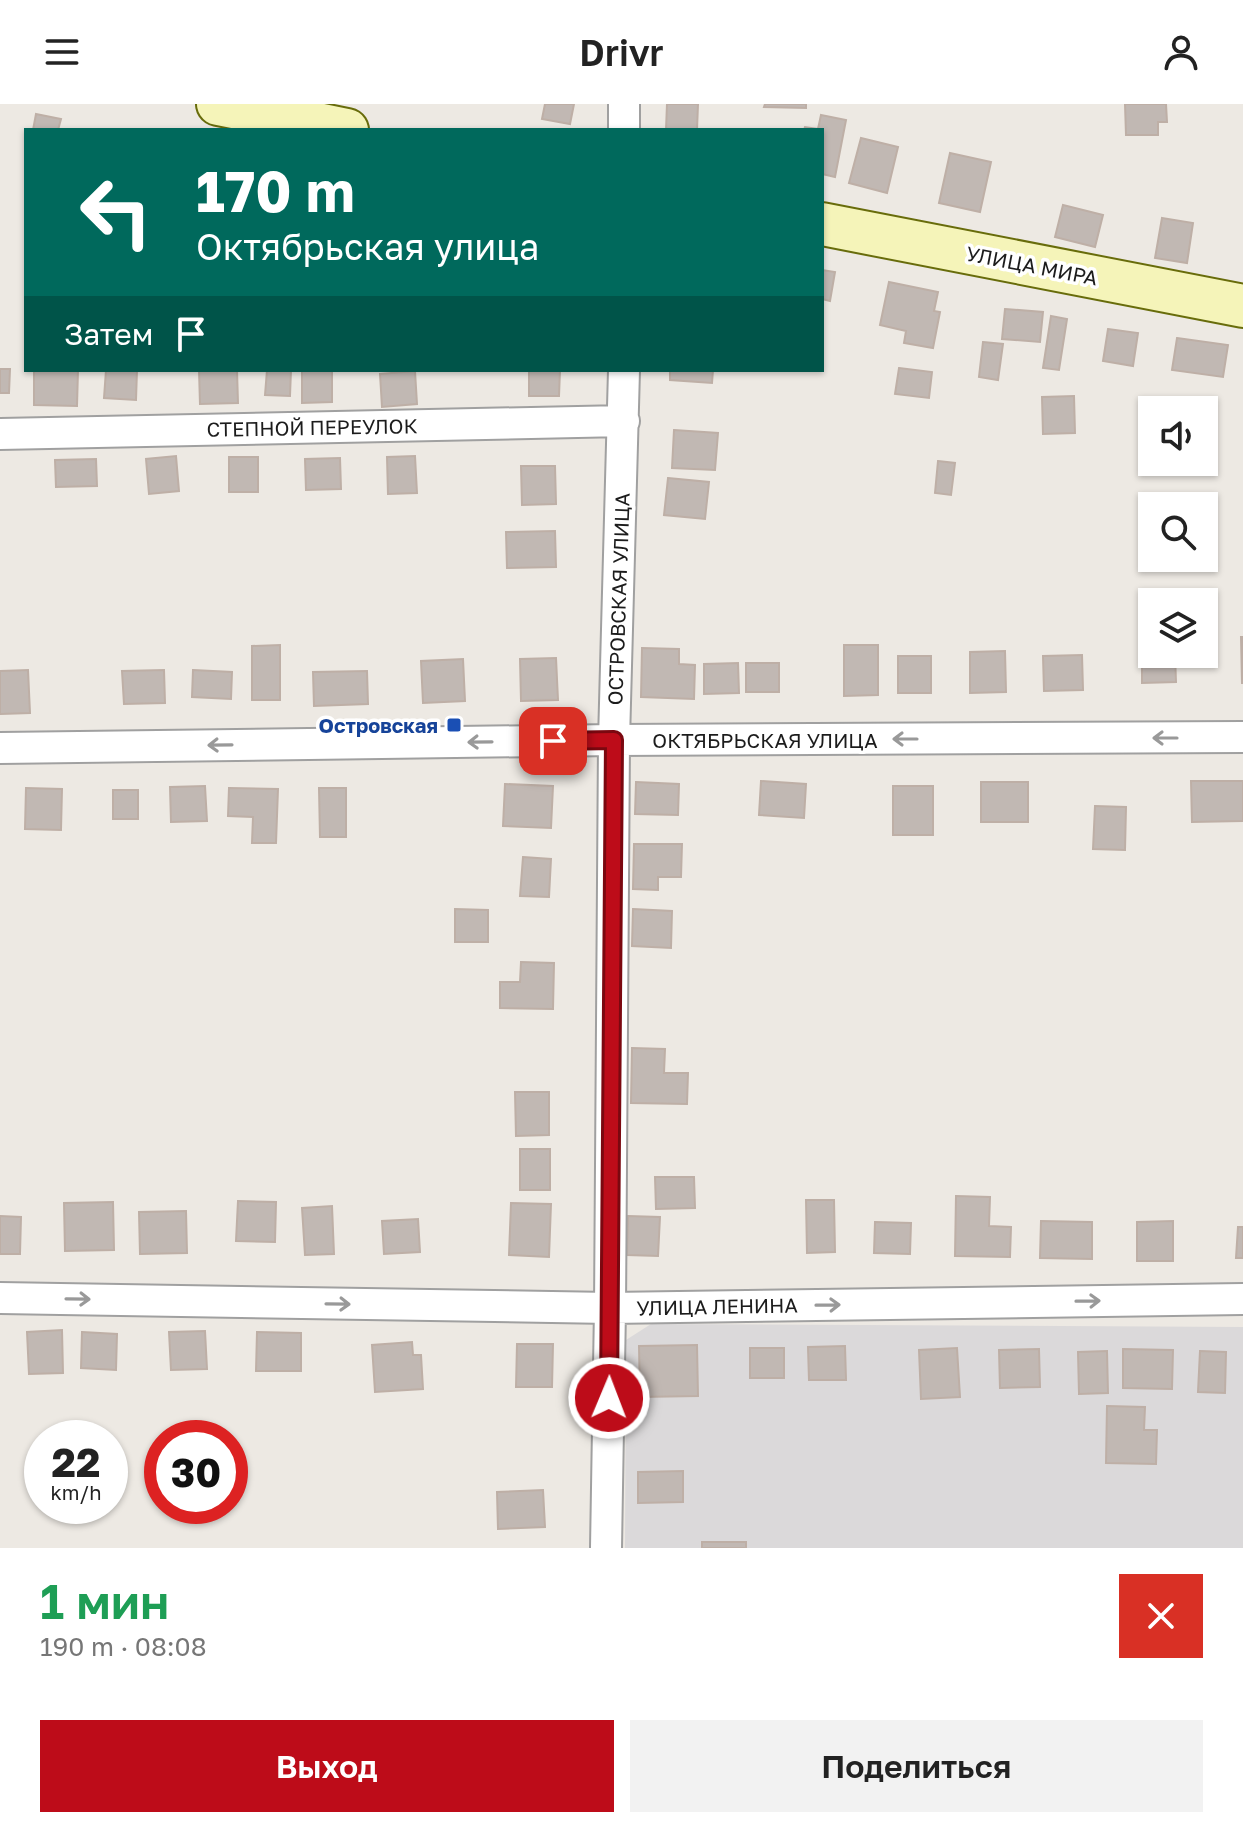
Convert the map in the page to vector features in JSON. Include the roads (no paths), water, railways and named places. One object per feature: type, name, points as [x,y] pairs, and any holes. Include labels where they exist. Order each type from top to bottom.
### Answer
[{"type":"main road","points":[[218,104],[337,128]]},
{"type":"main road","name":"УЛИЦА МИРА","points":[[824,224],[1243,306]]},
{"type":"street","points":[[624,104],[624,128]]},
{"type":"street","name":"ОСТРОВСКАЯ УЛИЦА","points":[[606,1548],[614,740],[624,372]]},
{"type":"street","name":"СТЕПНОЙ ПЕРЕУЛОК","points":[[0,434],[624,421]]},
{"type":"street","name":"ОКТЯБРЬСКАЯ УЛИЦА","points":[[0,748],[614,740],[1243,737]]},
{"type":"street","name":"УЛИЦА ЛЕНИНА","points":[[0,1298],[610,1308],[1243,1299]]},
{"type":"place","name":"Островская","points":[[454,725]]}]
